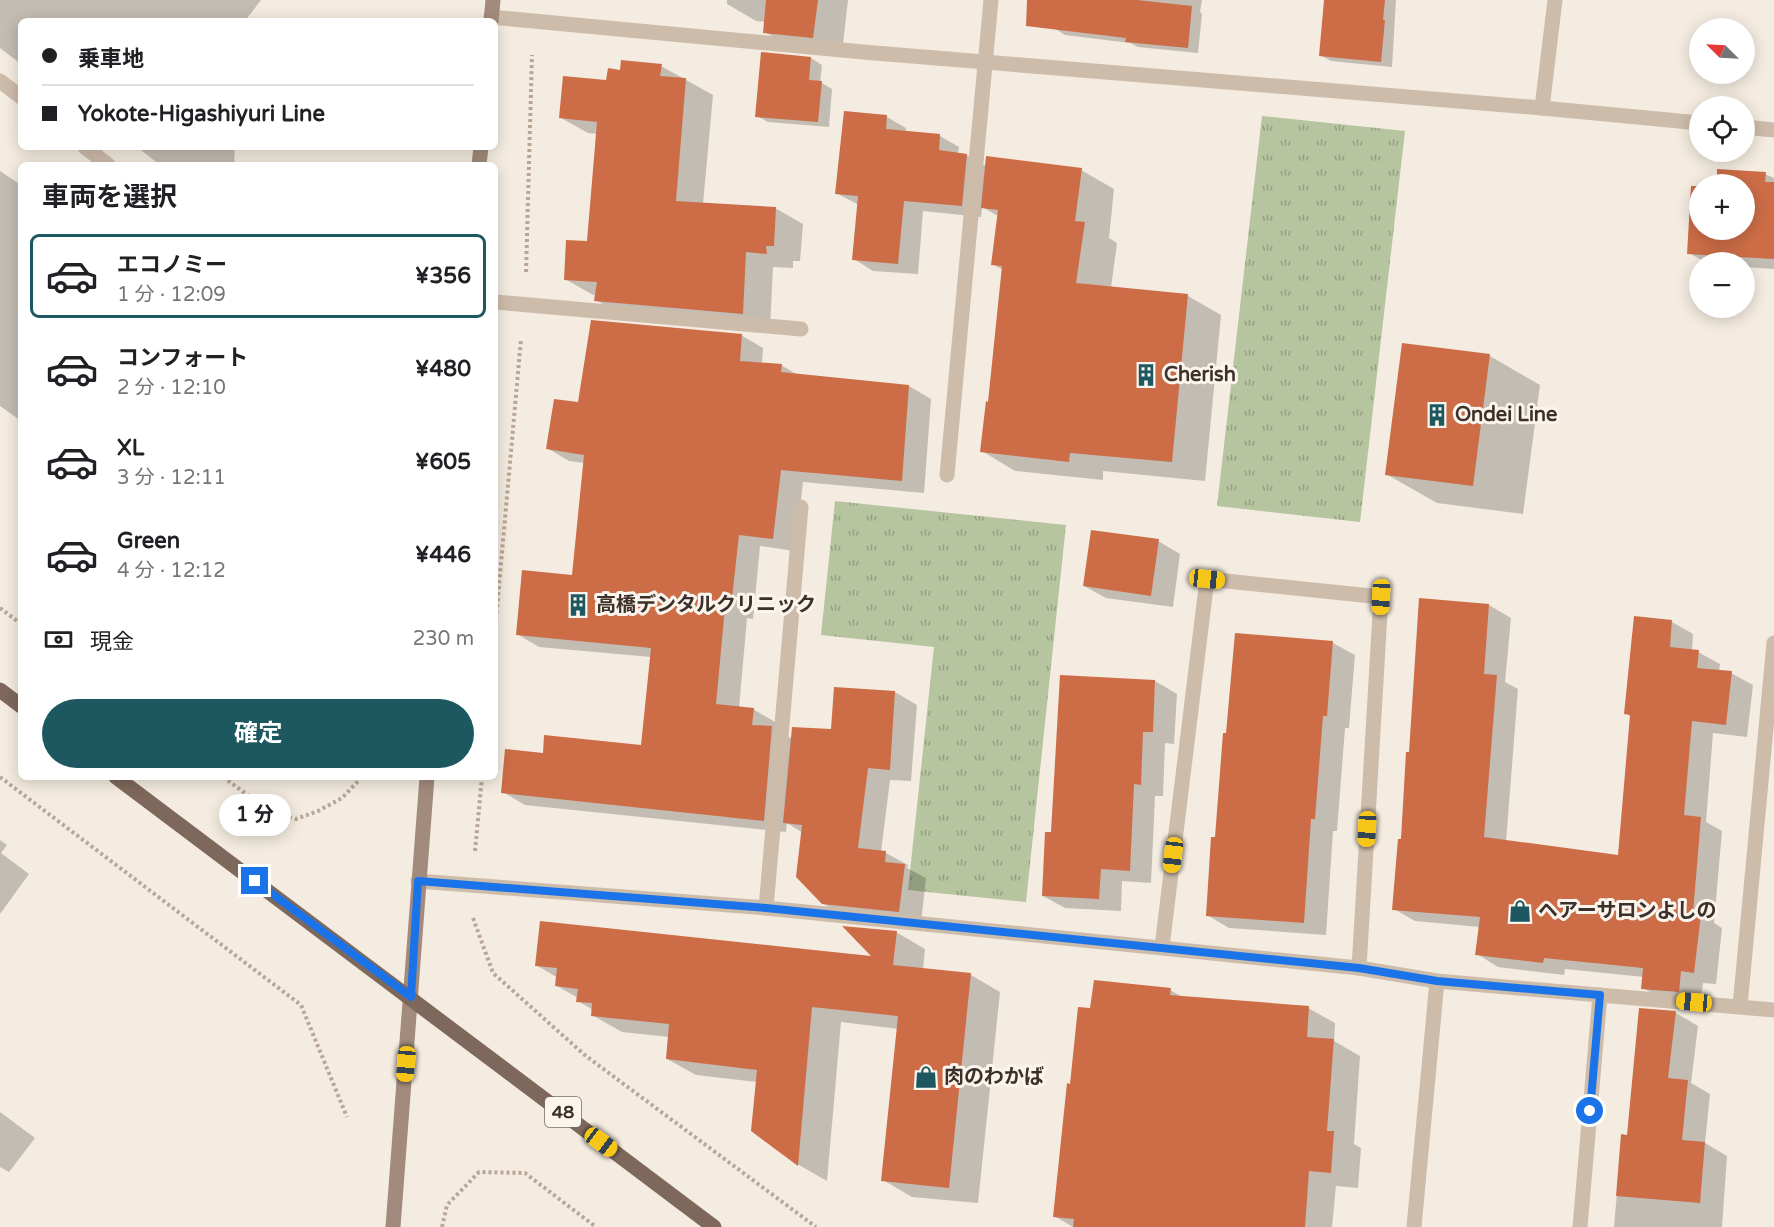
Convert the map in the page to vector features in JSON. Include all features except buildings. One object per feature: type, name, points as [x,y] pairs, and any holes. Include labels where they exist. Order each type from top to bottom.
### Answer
[{"type":"main road","points":[[0,690],[18,704]]},
{"type":"main road","name":"48","points":[[120,780],[714,1227]]},
{"type":"street","points":[[491,18],[493,0]]},
{"type":"street","points":[[947,475],[991,0]]},
{"type":"street","points":[[1542,108],[1555,0]]},
{"type":"street","points":[[498,20],[1689,122]]},
{"type":"street","points":[[0,81],[18,95]]},
{"type":"street","points":[[1755,128],[1774,130]]},
{"type":"street","points":[[89,150],[104,162]]},
{"type":"street","points":[[498,302],[801,329]]},
{"type":"street","points":[[766,908],[801,507]]},
{"type":"street","points":[[1162,947],[1207,579],[1381,597],[1359,968]]},
{"type":"street","points":[[1740,1006],[1774,643]]},
{"type":"street","points":[[393,1227],[427,780]]},
{"type":"street","points":[[418,881],[766,908],[1359,968],[1437,981],[1774,1010]]},
{"type":"street","points":[[1414,1227],[1437,981]]},
{"type":"street","points":[[1580,1227],[1600,995]]},
{"type":"path","points":[[0,608],[18,622]]},
{"type":"path","points":[[0,777],[301,1005],[347,1117]]},
{"type":"path","points":[[227,780],[271,812],[296,819],[318,811],[342,798],[359,780]]},
{"type":"path","points":[[482,780],[473,918],[493,974],[586,1056],[816,1227]]},
{"type":"path","points":[[442,1227],[447,1205],[479,1172],[489,1172],[525,1173],[596,1227]]},
{"type":"green space","points":[[1262,116],[1405,131],[1360,522],[1217,506]]},
{"type":"green space","points":[[835,501],[1066,525],[1026,902],[908,890],[934,647],[821,635]]},
{"type":"place","name":"Cherish","points":[[1146,375]]},
{"type":"place","name":"Ondei Line","points":[[1437,415]]},
{"type":"place","name":"高橋デンタルクリニック","points":[[578,605]]},
{"type":"place","name":"ヘアーサロンよしの","points":[[1520,911]]},
{"type":"place","name":"肉のわかば","points":[[926,1077]]},
{"type":"route","points":[[255,881],[411,997],[418,881],[766,908],[1359,968],[1437,981],[1600,995],[1590,1111]]}]
